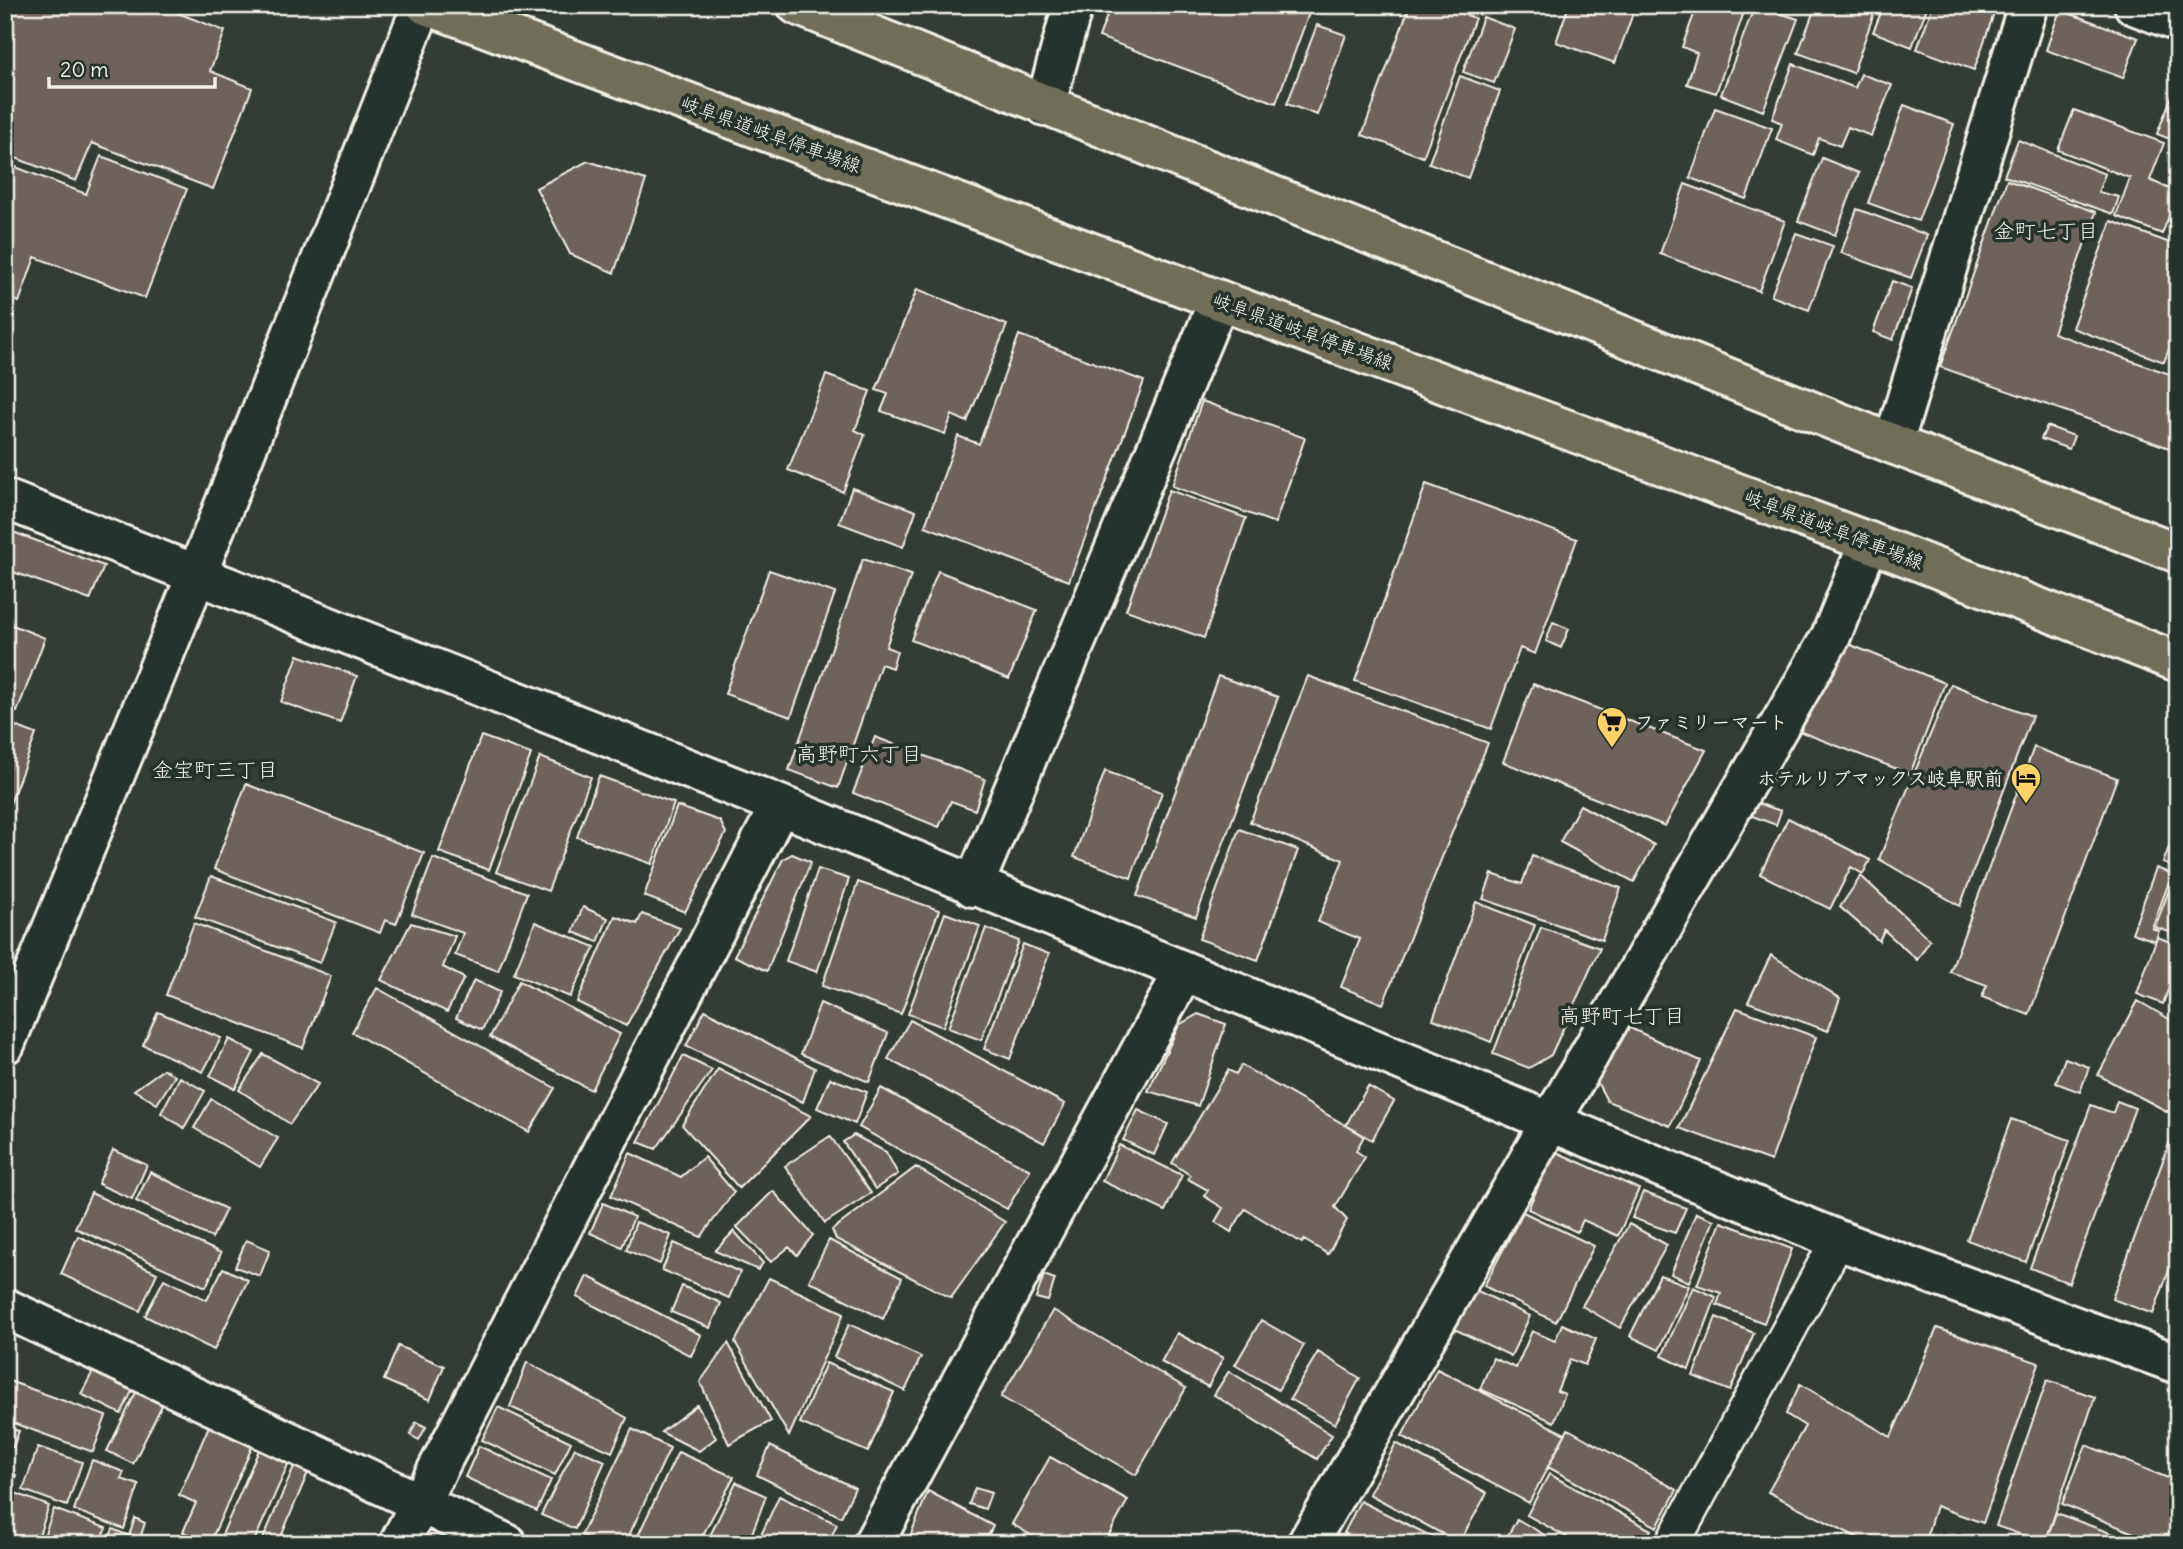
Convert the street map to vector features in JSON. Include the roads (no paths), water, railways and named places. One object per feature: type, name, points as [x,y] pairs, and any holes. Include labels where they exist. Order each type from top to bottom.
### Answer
[{"type":"main road","name":"岐阜県道岐阜停車場線","points":[[424,5],[1869,542],[2178,662]]},
{"type":"main road","points":[[797,5],[1894,444],[2178,553]]},
{"type":"street","points":[[5,1043],[197,575],[424,5]]},
{"type":"street","points":[[1045,106],[1073,5]]},
{"type":"street","points":[[1894,444],[2028,5]]},
{"type":"street","points":[[2134,5],[2178,22]]},
{"type":"street","points":[[973,887],[1219,300]]},
{"type":"street","points":[[5,499],[780,805],[973,887],[1550,1120],[1838,1240],[2178,1364]]},
{"type":"street","points":[[1307,1544],[1831,636],[1869,542]]},
{"type":"street","points":[[399,1544],[780,805]]},
{"type":"street","points":[[873,1544],[1184,971]]},
{"type":"street","points":[[5,1308],[507,1544]]},
{"type":"lane","points":[[1672,1544],[1838,1240]]},
{"type":"place","name":"ファミリーマート","points":[[1612,749]]},
{"type":"place","name":"ホテルリブマックス岐阜駅前","points":[[2026,805]]},
{"type":"district","name":"金町七丁目","points":[[2046,231]]},
{"type":"district","name":"高野町六丁目","points":[[859,754]]},
{"type":"district","name":"金宝町三丁目","points":[[215,770]]},
{"type":"district","name":"高野町七丁目","points":[[1622,1016]]}]
